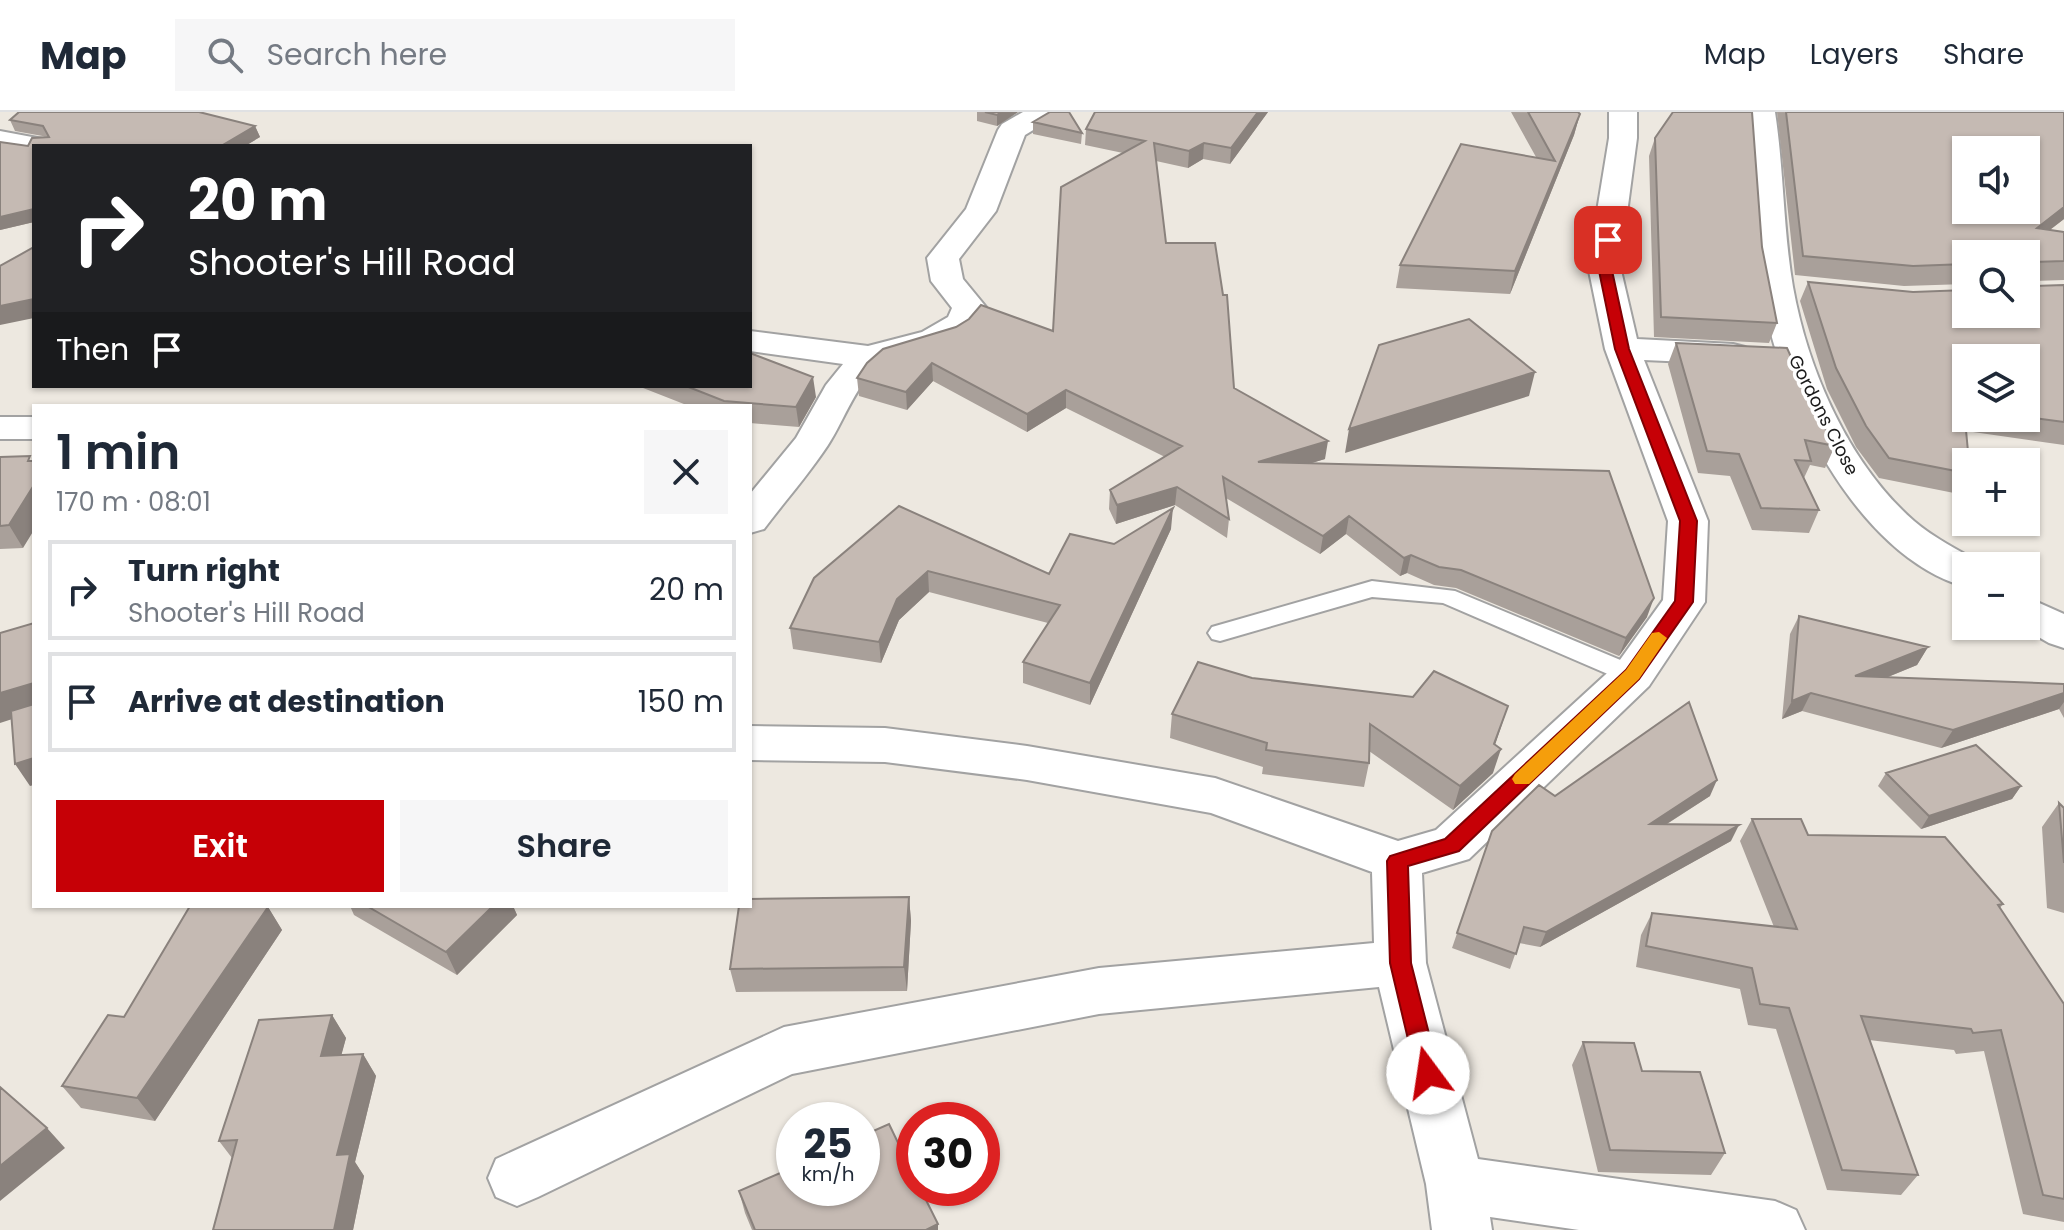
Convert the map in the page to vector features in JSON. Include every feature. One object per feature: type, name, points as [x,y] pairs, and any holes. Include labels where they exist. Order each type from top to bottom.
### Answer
[{"type":"street","points":[[752,341],[869,357],[934,339],[963,323],[969,307],[947,281],[943,258],[981,211],[1012,130],[1043,112]]},
{"type":"street","points":[[752,743],[885,745],[1027,763],[1215,796],[1397,861],[1452,845],[1633,675],[1684,602],[1688,521],[1622,349],[1604,266],[1623,138],[1623,112]]},
{"type":"street","name":"Gordons Close","points":[[1761,112],[1792,288],[1792,357],[1849,472],[1897,527],[1952,564]]},
{"type":"street","points":[[0,140],[32,145]]},
{"type":"street","points":[[1622,349],[1792,357]]},
{"type":"street","points":[[752,517],[812,442],[844,385],[869,357]]},
{"type":"street","points":[[0,428],[32,428]]},
{"type":"street","points":[[2040,619],[2064,633]]},
{"type":"street","points":[[1397,861],[1400,963],[1459,1207],[1775,1230]]},
{"type":"street","points":[[517,1178],[784,1051],[1099,991],[1400,963]]},
{"type":"lane","points":[[1220,633],[1372,589],[1421,592],[1447,596],[1633,675]]},
{"type":"building","points":[[19,112],[199,112],[255,126],[224,144],[32,144],[32,209],[0,217],[0,142],[28,146],[32,138],[49,137],[43,126],[10,120]]},
{"type":"building","points":[[1050,112],[1069,112],[1082,133],[1033,122]]},
{"type":"building","points":[[1095,112],[1258,112],[1231,148],[1204,143],[1189,151],[1154,143],[1166,243],[1215,243],[1223,295],[1227,295],[1234,388],[1328,441],[1258,462],[1609,471],[1654,598],[1626,638],[1461,570],[1439,567],[1411,555],[1404,558],[1349,516],[1323,536],[1223,477],[1229,519],[1177,487],[1117,505],[1110,490],[1182,446],[1066,390],[1027,414],[932,363],[906,392],[857,378],[867,363],[883,349],[956,327],[969,319],[981,305],[1053,331],[1061,187],[1145,141],[1086,129]]},
{"type":"building","points":[[1528,112],[1580,114],[1515,271],[1400,265],[1461,144],[1555,161]]},
{"type":"building","points":[[1673,112],[1752,112],[1762,247],[1777,323],[1661,317],[1655,138]]},
{"type":"building","points":[[1786,112],[2064,112],[2064,207],[2037,228],[2064,232],[2064,261],[2040,262],[2040,240],[1952,240],[1952,265],[1913,266],[1803,256]]},
{"type":"building","points":[[32,248],[32,299],[0,306],[0,266]]},
{"type":"building","points":[[1808,282],[1913,292],[1952,291],[1952,328],[2040,328],[2040,286],[2064,285],[2064,422],[2040,419],[2040,344],[1952,344],[1952,432],[1966,432],[1968,448],[1952,448],[1952,470],[1889,458],[1866,426],[1836,368]]},
{"type":"building","points":[[1469,319],[1535,372],[1349,429],[1379,345]]},
{"type":"building","points":[[1676,343],[1787,348],[1835,446],[1805,440],[1811,461],[1795,460],[1819,510],[1761,508],[1739,454],[1707,451]]},
{"type":"building","points":[[752,354],[813,377],[796,407],[724,401],[691,388],[752,388]]},
{"type":"building","points":[[30,456],[32,488],[9,525],[0,526],[0,457]]},
{"type":"building","points":[[899,506],[1049,574],[1070,534],[1114,544],[1173,508],[1090,683],[1023,662],[1060,605],[928,571],[897,599],[879,642],[790,628],[814,578]]},
{"type":"building","points":[[1799,616],[1928,647],[1855,676],[2064,684],[2064,693],[1953,730],[1811,693],[1792,701]]},
{"type":"building","points":[[32,624],[32,684],[0,693],[0,633]]},
{"type":"building","points":[[1198,662],[1252,678],[1413,697],[1434,671],[1508,706],[1494,744],[1501,749],[1460,786],[1370,724],[1369,763],[1266,750],[1267,743],[1172,714]]},
{"type":"building","points":[[1689,702],[1717,780],[1650,824],[1739,825],[1546,932],[1524,927],[1516,954],[1457,933],[1492,831],[1539,785],[1555,796]]},
{"type":"building","points":[[32,705],[32,759],[15,764],[11,711]]},
{"type":"building","points":[[1976,745],[2021,786],[1929,816],[1886,773]]},
{"type":"building","points":[[2059,803],[2064,808],[2064,863]]},
{"type":"building","points":[[1752,819],[1801,819],[1808,835],[1945,837],[2003,904],[1998,905],[2064,1004],[2064,1199],[2043,1195],[2001,1030],[1973,1033],[1971,1029],[1861,1016],[1918,1175],[1842,1170],[1789,1008],[1760,1004],[1752,968],[1646,946],[1652,913],[1797,929]]},
{"type":"building","points":[[909,897],[904,967],[730,969],[739,908],[752,908],[752,899]]},
{"type":"building","points":[[189,908],[267,908],[137,1098],[62,1086],[108,1015],[124,1017]]},
{"type":"building","points":[[370,908],[491,908],[446,952]]},
{"type":"building","points":[[332,1015],[321,1056],[363,1054],[337,1155],[350,1154],[334,1230],[213,1230],[237,1140],[219,1141],[259,1020]]},
{"type":"building","points":[[1583,1042],[1634,1043],[1642,1071],[1700,1072],[1725,1153],[1610,1150]]},
{"type":"building","points":[[0,1087],[47,1128],[0,1166]]},
{"type":"building","points":[[889,1124],[896,1139],[896,1206],[929,1206],[938,1224],[926,1230],[755,1230],[739,1191],[776,1175],[776,1206],[880,1206],[880,1128]]},
{"type":"slow traffic","points":[[1522,779],[1633,675],[1659,638]]},
{"type":"route","points":[[1428,1073],[1400,963],[1397,861],[1452,845],[1633,675],[1684,602],[1688,521],[1622,349],[1604,266],[1608,240]]}]
